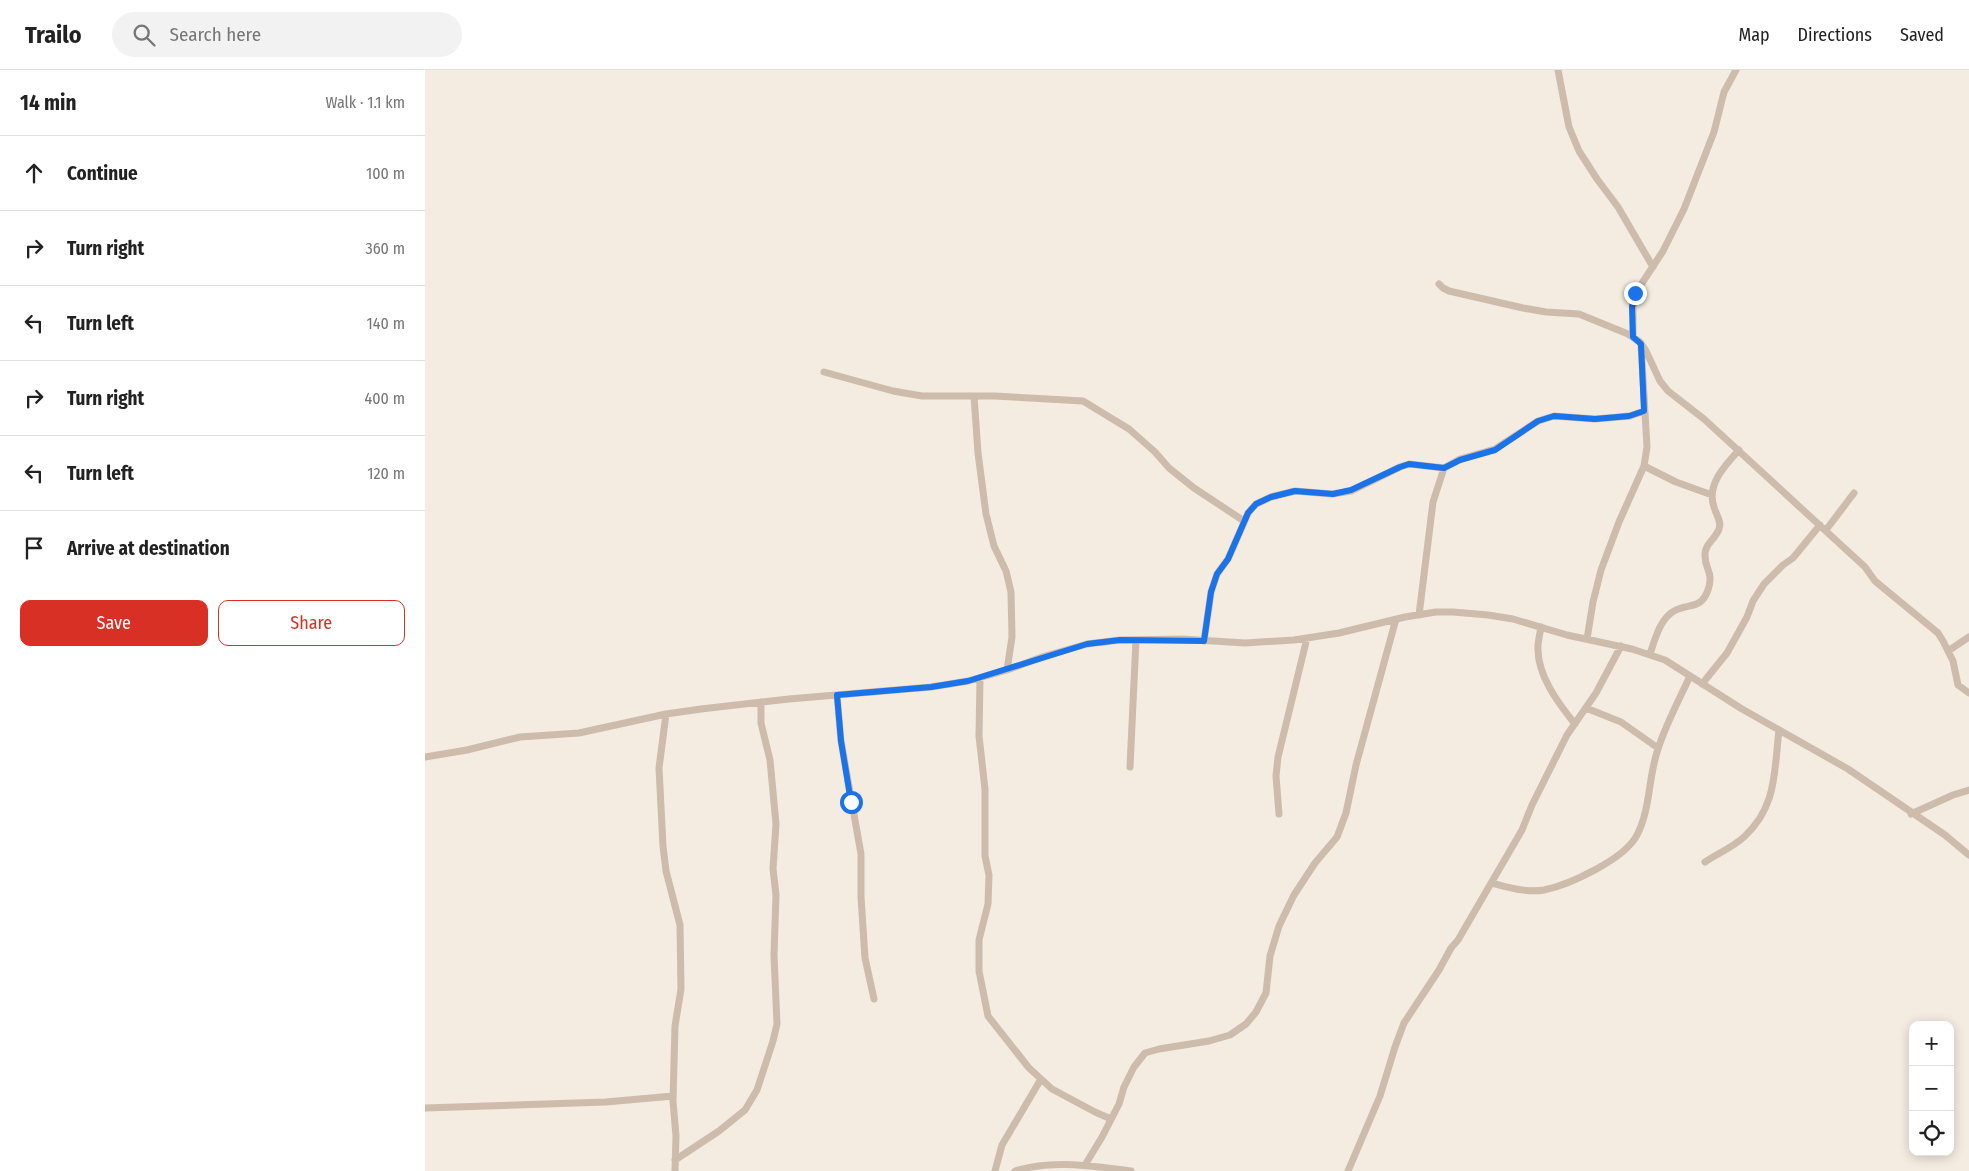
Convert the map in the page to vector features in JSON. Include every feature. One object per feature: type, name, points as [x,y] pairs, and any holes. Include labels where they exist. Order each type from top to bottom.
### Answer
[{"type":"street","points":[[1558,70],[1569,126],[1579,152],[1618,207],[1653,267]]},
{"type":"street","points":[[1633,337],[1633,297],[1653,267],[1684,209],[1714,132],[1724,92],[1736,70]]},
{"type":"street","points":[[1439,284],[1449,291],[1497,303],[1546,312],[1579,314],[1633,337],[1641,344],[1660,381],[1668,391],[1739,450],[1865,567],[1875,581],[1937,633],[1948,651],[1959,685],[1969,694]]},
{"type":"street","points":[[1587,639],[1601,570],[1619,522],[1644,466],[1647,447],[1641,344]]},
{"type":"street","points":[[824,372],[893,391],[923,396],[974,396],[1083,401],[1129,429],[1155,452],[1169,468],[1194,488],[1244,521]]},
{"type":"street","points":[[974,396],[979,462],[986,514],[994,546],[1007,571],[1011,592],[1012,637],[1007,670]]},
{"type":"street","points":[[1204,641],[1211,592],[1217,574],[1228,559],[1244,521],[1256,504],[1271,497],[1295,491],[1333,494],[1351,490],[1409,464],[1444,468],[1460,460],[1495,450],[1524,429],[1554,416],[1595,419],[1629,416],[1644,411]]},
{"type":"street","points":[[1650,654],[1662,623],[1674,611],[1693,607],[1701,601],[1707,592],[1710,575],[1705,554],[1707,544],[1719,530],[1719,522],[1712,495],[1717,477],[1739,450]]},
{"type":"street","points":[[1644,466],[1676,482],[1712,495]]},
{"type":"street","points":[[1419,615],[1433,502],[1444,468]]},
{"type":"street","points":[[1702,684],[1727,653],[1747,617],[1753,601],[1764,584],[1823,528],[1854,494]]},
{"type":"street","points":[[425,757],[467,750],[520,737],[579,733],[666,714],[761,702],[931,687],[980,678],[1087,644],[1120,640],[1245,643],[1307,638],[1339,633],[1396,619],[1444,612],[1513,619],[1567,635],[1621,646],[1665,660],[1742,709],[1848,770],[1945,835],[1969,854]]},
{"type":"street","points":[[1085,1164],[1111,1119],[1131,1074],[1145,1054],[1159,1049],[1209,1041],[1230,1035],[1245,1024],[1256,1012],[1266,993],[1270,956],[1279,926],[1294,896],[1315,863],[1337,836],[1346,813],[1356,765],[1396,619]]},
{"type":"street","points":[[1541,627],[1538,648],[1543,672],[1557,700],[1575,724]]},
{"type":"street","points":[[1948,651],[1969,637]]},
{"type":"street","points":[[1279,814],[1276,776],[1278,757],[1307,638]]},
{"type":"street","points":[[1130,767],[1136,640]]},
{"type":"street","points":[[1348,1171],[1380,1096],[1404,1024],[1451,948],[1458,940],[1522,830],[1532,805],[1567,735],[1596,693],[1621,646]]},
{"type":"street","points":[[1491,883],[1522,890],[1542,890],[1561,885],[1587,875],[1631,844],[1637,835],[1644,816],[1658,748],[1690,676]]},
{"type":"street","points":[[980,678],[979,736],[985,789],[985,856],[989,875],[988,904],[979,940],[979,970],[988,1016],[1029,1068],[1041,1080],[1052,1089],[1111,1119]]},
{"type":"street","points":[[837,695],[841,741],[861,854],[861,897],[865,958],[874,999]]},
{"type":"street","points":[[675,1160],[712,1137],[745,1110],[757,1090],[777,1024],[774,955],[776,895],[773,869],[776,824],[770,760],[761,723],[761,702]]},
{"type":"street","points":[[1586,708],[1621,722],[1658,748]]},
{"type":"street","points":[[666,714],[659,768],[663,846],[666,871],[680,925],[681,989],[675,1026],[673,1096],[676,1136],[675,1171]]},
{"type":"street","points":[[1705,862],[1743,839],[1760,819],[1770,799],[1779,730]]},
{"type":"street","points":[[1911,814],[1969,790]]},
{"type":"street","points":[[995,1171],[1003,1145],[1041,1080]]},
{"type":"street","points":[[425,1108],[597,1103],[673,1096]]},
{"type":"street","points":[[1015,1171],[1028,1167],[1052,1164],[1085,1164],[1131,1171]]},
{"type":"route","points":[[851,802],[841,741],[837,695],[931,687],[968,681],[1087,644],[1120,640],[1204,641],[1211,592],[1217,574],[1228,559],[1248,513],[1256,504],[1271,497],[1295,491],[1333,494],[1351,490],[1409,464],[1444,468],[1460,460],[1495,450],[1524,429],[1538,421],[1554,416],[1595,419],[1629,416],[1644,411],[1641,344],[1633,337],[1632,307],[1635,293]]}]
